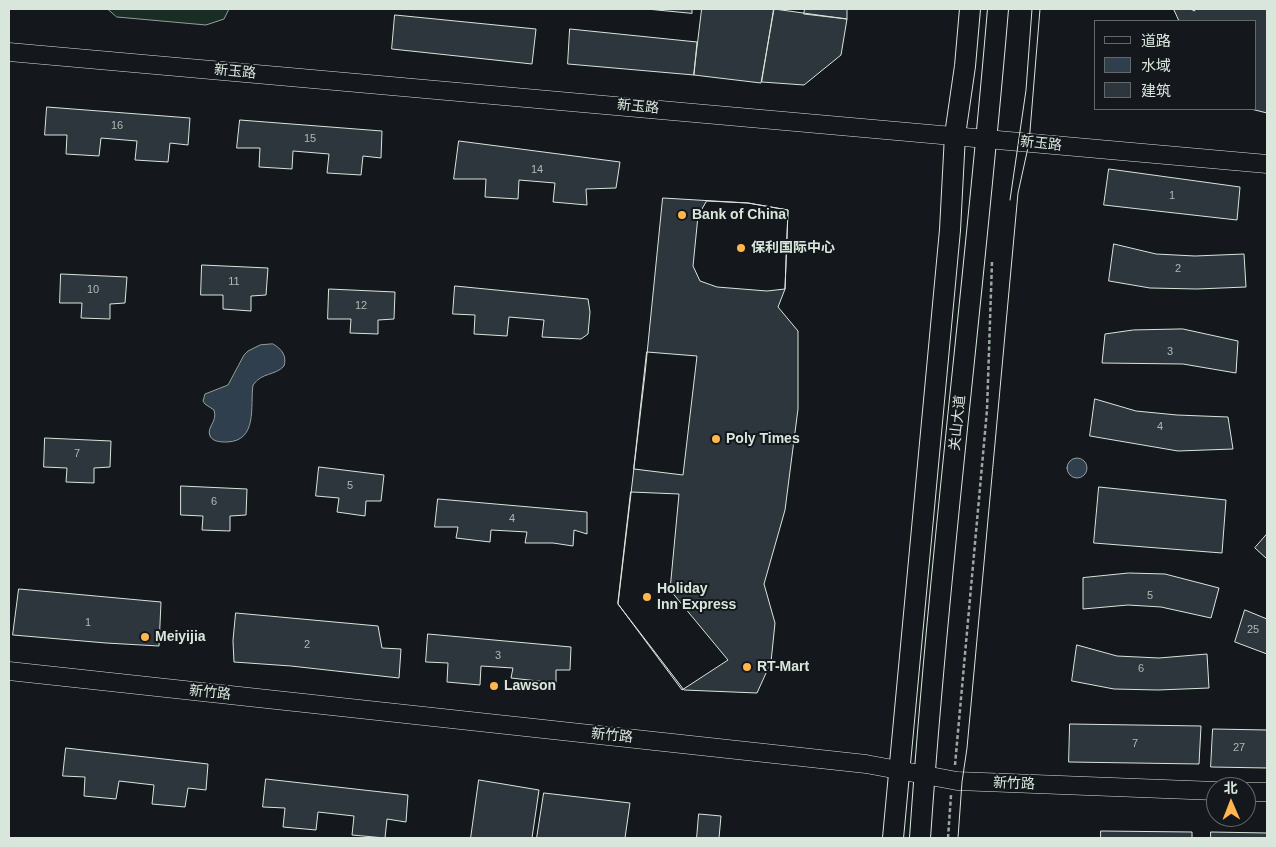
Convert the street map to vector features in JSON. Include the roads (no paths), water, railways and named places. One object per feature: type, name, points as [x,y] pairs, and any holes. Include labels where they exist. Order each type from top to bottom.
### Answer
[{"type":"main road","name":"关山大道","points":[[893,838],[950,230],[956,135],[970,9]]},
{"type":"main road","name":"关山大道","points":[[920,838],[924,775],[998,9]]},
{"type":"street","name":"新玉路","points":[[9,52],[1267,164]]},
{"type":"street","name":"新竹路","points":[[9,671],[856,763],[952,780],[1206,791]]},
{"type":"water","points":[[273,344],[283,353],[285,359],[284,366],[260,378],[253,385],[252,412],[248,429],[244,436],[237,440],[225,442],[213,439],[209,433],[215,414],[214,410],[203,401],[205,394],[228,385],[248,351],[260,345]]},
{"type":"water","points":[[1077,458],[1084,461],[1087,468],[1084,475],[1077,478],[1070,475],[1067,468],[1070,461]]},
{"type":"tram line","points":[[1010,200],[1026,90],[1032,9]]},
{"type":"tram line","points":[[958,838],[1018,193],[1029,143],[1040,9]]},
{"type":"place","name":"Bank of China","points":[[682,215]]},
{"type":"place","name":"保利国际中心","points":[[741,248]]},
{"type":"place","name":"Poly Times","points":[[716,439]]},
{"type":"place","name":"Holiday Inn Express","points":[[647,597]]},
{"type":"place","name":"Meiyijia","points":[[145,637]]},
{"type":"place","name":"RT-Mart","points":[[747,667]]},
{"type":"place","name":"Lawson","points":[[494,686]]}]
